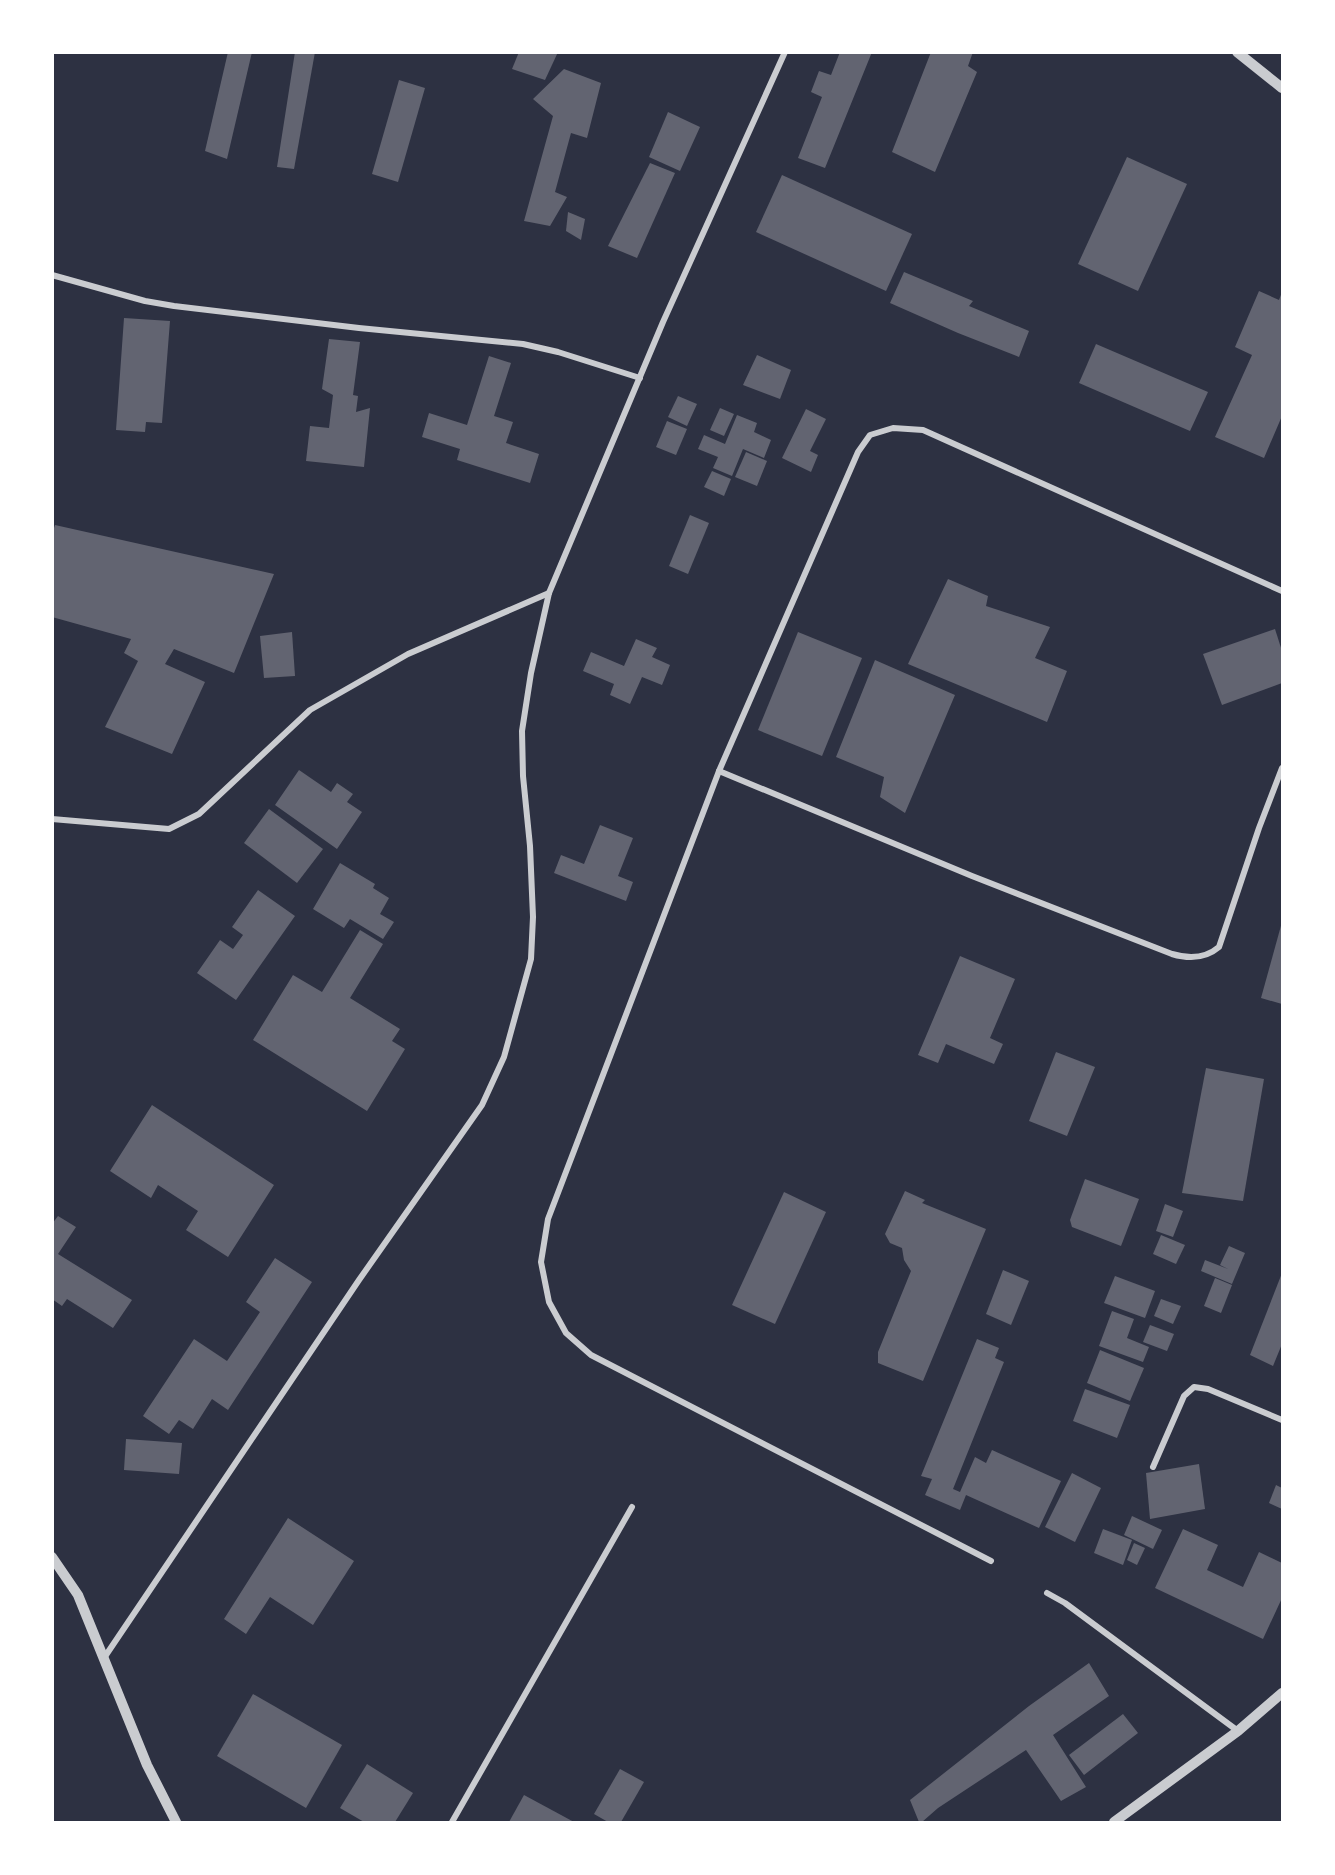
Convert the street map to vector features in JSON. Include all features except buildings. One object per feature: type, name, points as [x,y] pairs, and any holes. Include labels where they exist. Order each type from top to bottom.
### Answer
[{"type":"street","points":[[104,1658],[358,1280],[482,1105],[504,1057],[531,958],[533,917],[522,731],[531,673],[549,593],[639,378],[784,52]]},
{"type":"street","points":[[1237,52],[1282,88]]},
{"type":"street","points":[[52,275],[145,301],[174,306],[359,328],[523,344],[558,352],[639,378]]},
{"type":"street","points":[[992,1561],[591,1355],[566,1333],[549,1302],[541,1262],[548,1219],[719,771],[858,452],[870,435],[893,428],[923,430],[1282,591]]},
{"type":"street","points":[[52,819],[169,829],[198,814],[310,710],[408,654],[549,593]]},
{"type":"street","points":[[719,771],[972,876],[1187,958],[1210,955],[1219,947],[1282,768]]},
{"type":"street","points":[[1153,1467],[1184,1396],[1194,1387],[1208,1389],[1282,1420]]},
{"type":"street","points":[[452,1822],[632,1507]]},
{"type":"street","points":[[52,1557],[78,1595],[147,1765],[174,1821]]},
{"type":"street","points":[[1047,1593],[1238,1731]]},
{"type":"street","points":[[1114,1822],[1238,1731],[1282,1693]]}]
